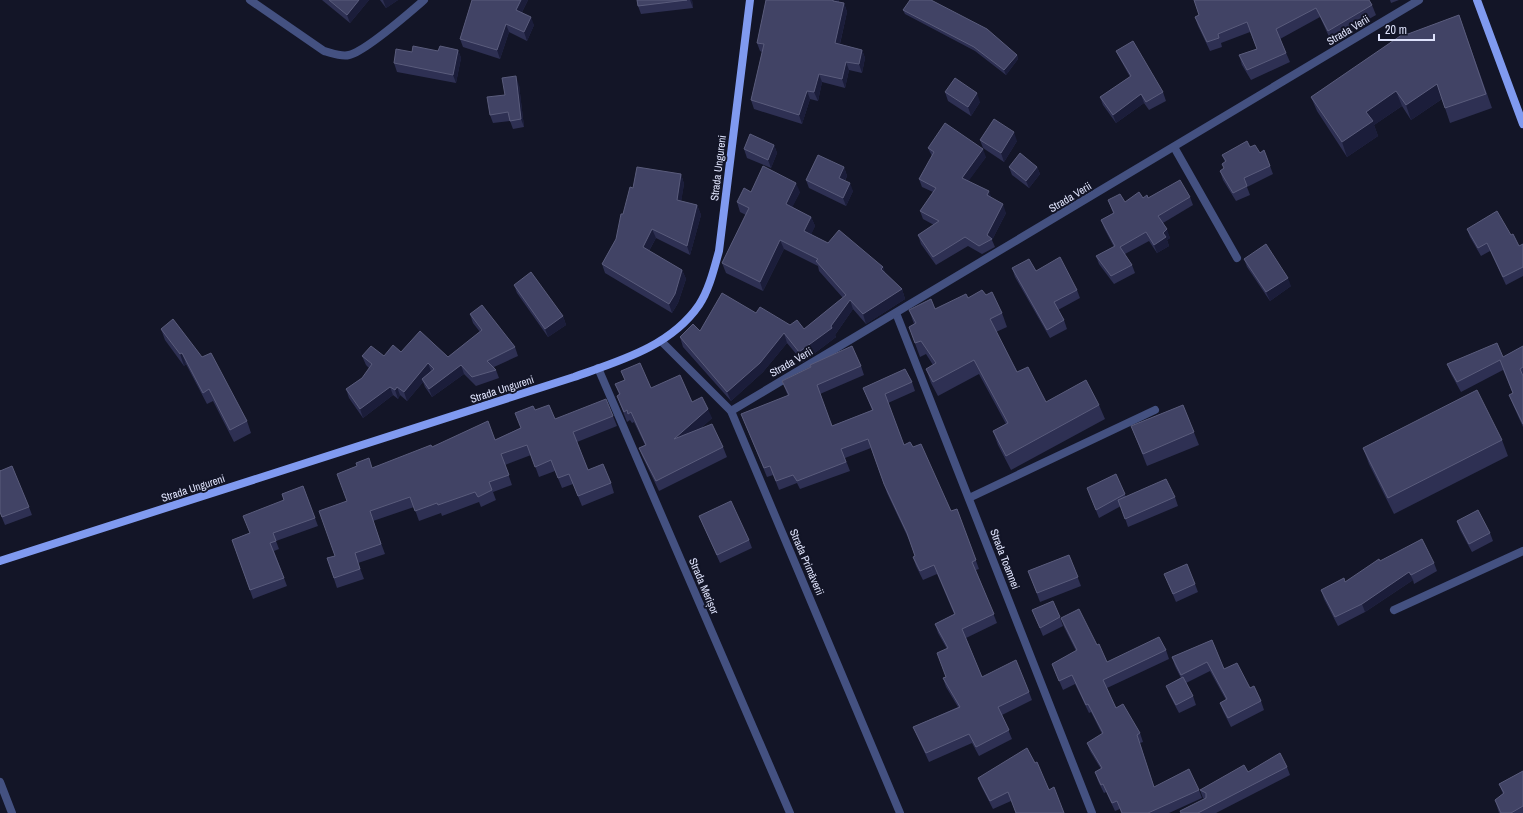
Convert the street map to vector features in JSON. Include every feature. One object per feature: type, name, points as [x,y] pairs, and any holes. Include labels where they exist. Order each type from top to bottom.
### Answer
[{"type":"main road","name":"Strada Ungureni","points":[[0,561],[598,368],[647,349],[683,325],[699,305],[711,278],[719,251],[750,0]]},
{"type":"main road","points":[[1477,0],[1523,124]]},
{"type":"street","points":[[250,0],[324,51],[338,55],[348,55],[361,50],[424,0]]},
{"type":"street","name":"Strada Verii","points":[[731,411],[1419,0]]},
{"type":"street","points":[[1174,147],[1237,258]]},
{"type":"street","name":"Strada Toamnei","points":[[896,313],[970,498],[1092,813]]},
{"type":"street","name":"Strada Primăverii","points":[[661,341],[731,411],[900,813]]},
{"type":"street","name":"Strada Merișor","points":[[598,368],[790,813]]},
{"type":"street","points":[[970,498],[1155,410]]},
{"type":"street","points":[[1394,610],[1523,551]]},
{"type":"street","points":[[0,782],[12,813]]},
{"type":"building","points":[[329,0],[359,0],[347,15]]},
{"type":"building","points":[[472,0],[521,0],[516,10],[531,17],[524,32],[506,24],[497,50],[460,39]]},
{"type":"building","points":[[637,0],[687,0],[638,6]]},
{"type":"building","points":[[766,0],[833,0],[844,3],[835,43],[862,50],[859,64],[846,62],[842,79],[819,74],[814,92],[807,91],[799,115],[751,100],[764,44],[757,43]]},
{"type":"building","points":[[910,0],[931,0],[987,29],[1017,55],[1004,70],[974,47],[903,10]]},
{"type":"building","points":[[1194,0],[1369,0],[1372,5],[1328,31],[1316,8],[1276,29],[1286,53],[1247,70],[1239,55],[1257,49],[1247,22],[1218,34],[1219,38],[1207,42],[1195,17],[1199,15]]},
{"type":"building","points":[[1459,15],[1486,94],[1445,108],[1437,84],[1406,105],[1396,91],[1366,112],[1373,121],[1342,142],[1311,97],[1406,32],[1408,34]]},
{"type":"building","points":[[1133,41],[1163,92],[1146,102],[1141,94],[1113,115],[1100,97],[1131,76],[1116,51]]},
{"type":"building","points":[[413,46],[438,51],[440,46],[458,50],[453,75],[394,63],[396,49],[412,52]]},
{"type":"building","points":[[516,76],[521,119],[510,121],[508,112],[490,115],[487,97],[505,95],[502,78]]},
{"type":"building","points":[[955,78],[977,93],[968,107],[945,92]]},
{"type":"building","points":[[994,119],[1014,132],[1001,153],[980,140]]},
{"type":"building","points":[[945,123],[983,149],[962,178],[989,191],[987,195],[1003,204],[987,235],[992,239],[979,246],[965,237],[933,257],[918,235],[939,221],[920,211],[936,188],[919,179],[934,152],[928,148]]},
{"type":"building","points":[[750,134],[774,145],[768,160],[744,149]]},
{"type":"building","points":[[1247,141],[1250,147],[1255,145],[1260,153],[1264,150],[1270,166],[1244,178],[1247,186],[1233,193],[1220,171],[1224,168],[1222,164],[1226,161],[1222,155]]},
{"type":"building","points":[[1020,153],[1037,167],[1026,181],[1009,167]]},
{"type":"building","points":[[818,155],[844,167],[839,178],[850,183],[843,198],[806,180]]},
{"type":"building","points":[[763,166],[796,183],[786,204],[811,217],[804,231],[828,243],[839,230],[883,267],[881,269],[902,289],[863,314],[850,300],[831,326],[832,328],[799,352],[784,333],[760,363],[727,392],[680,337],[693,324],[700,331],[722,293],[756,313],[760,307],[790,325],[797,320],[804,329],[846,295],[816,261],[818,259],[780,240],[760,282],[722,263],[749,208],[737,202],[744,188],[751,192]]},
{"type":"building","points":[[637,167],[681,174],[677,200],[697,205],[687,246],[652,229],[643,247],[682,270],[675,294],[669,304],[602,264],[616,239],[621,214],[623,214],[630,187],[633,188]]},
{"type":"building","points":[[1180,180],[1190,197],[1158,216],[1167,229],[1163,233],[1166,237],[1154,245],[1146,232],[1120,247],[1132,265],[1111,276],[1096,256],[1115,246],[1101,220],[1114,213],[1108,200],[1120,194],[1125,202],[1139,192],[1143,198],[1147,195],[1148,198]]},
{"type":"building","points":[[1497,211],[1511,235],[1513,234],[1519,246],[1523,244],[1523,267],[1503,277],[1487,243],[1478,248],[1467,229]]},
{"type":"building","points":[[1266,244],[1288,278],[1266,292],[1244,259]]},
{"type":"building","points":[[1060,257],[1077,290],[1054,302],[1064,320],[1047,330],[1012,268],[1029,259],[1036,271]]},
{"type":"building","points":[[531,272],[563,316],[545,329],[514,285]]},
{"type":"building","points":[[982,290],[986,295],[992,292],[1002,313],[990,319],[1017,372],[1028,367],[1046,402],[1086,380],[1099,405],[1006,456],[993,431],[1008,423],[974,360],[933,382],[926,369],[936,363],[921,341],[915,343],[909,327],[916,323],[909,310],[931,299],[935,309],[966,294],[968,298]]},
{"type":"building","points":[[482,305],[515,347],[487,361],[496,370],[472,377],[461,365],[429,389],[422,379],[434,369],[428,363],[404,392],[397,387],[395,390],[390,387],[360,409],[346,389],[362,378],[372,364],[362,356],[371,346],[384,356],[393,345],[401,352],[420,331],[448,357],[482,330],[470,314]]},
{"type":"building","points":[[173,319],[202,357],[211,353],[247,421],[230,430],[209,389],[203,393],[182,353],[180,354],[161,329]]},
{"type":"building","points":[[1497,343],[1503,357],[1523,346],[1523,367],[1520,369],[1523,376],[1523,424],[1509,395],[1513,393],[1500,360],[1457,382],[1447,364]]},
{"type":"building","points":[[852,346],[861,366],[817,385],[832,426],[873,410],[863,388],[905,369],[912,382],[885,394],[904,445],[910,442],[913,447],[921,444],[951,511],[957,509],[976,560],[972,562],[994,614],[962,629],[982,677],[1016,660],[1029,692],[998,707],[1009,730],[976,747],[969,734],[926,753],[913,727],[960,707],[943,678],[946,677],[937,653],[948,648],[935,624],[955,614],[934,565],[920,571],[913,557],[915,556],[907,533],[884,484],[868,439],[841,449],[846,462],[797,481],[793,475],[776,481],[770,466],[764,468],[741,414],[789,395],[782,381],[811,367],[810,365]]},
{"type":"building","points":[[640,363],[651,388],[680,375],[692,402],[702,397],[708,409],[674,439],[712,424],[723,447],[656,481],[639,448],[646,445],[631,412],[628,414],[627,410],[624,412],[617,396],[620,394],[615,384],[625,380],[621,371]]},
{"type":"building","points":[[1477,390],[1502,440],[1388,498],[1363,448]]},
{"type":"building","points":[[606,399],[613,416],[573,432],[588,470],[603,464],[611,483],[578,496],[569,474],[558,478],[551,460],[535,467],[527,445],[501,454],[509,475],[489,482],[492,490],[478,497],[475,492],[438,505],[437,503],[415,511],[410,497],[370,511],[381,544],[355,553],[360,569],[334,578],[327,558],[335,556],[319,511],[347,501],[337,474],[357,466],[356,463],[369,458],[372,468],[431,445],[432,447],[488,421],[495,440],[521,428],[515,413],[533,406],[535,410],[549,405],[555,419]]},
{"type":"building","points":[[1183,405],[1194,432],[1143,454],[1131,426]]},
{"type":"building","points":[[12,466],[29,507],[2,517],[0,512],[0,471]]},
{"type":"building","points":[[1116,474],[1125,494],[1096,510],[1087,488]]},
{"type":"building","points":[[1166,479],[1175,497],[1125,519],[1118,500]]},
{"type":"building","points":[[303,486],[315,518],[273,533],[276,541],[270,543],[284,578],[250,590],[232,540],[250,533],[243,516],[284,500],[282,494]]},
{"type":"building","points":[[731,501],[749,540],[717,555],[699,516]]},
{"type":"building","points":[[1478,510],[1490,533],[1469,544],[1457,521]]},
{"type":"building","points":[[1422,539],[1434,563],[1411,575],[1409,572],[1362,604],[1335,617],[1321,590],[1344,578],[1345,582],[1379,559],[1380,561]]},
{"type":"building","points":[[1069,555],[1078,577],[1037,593],[1028,571]]},
{"type":"building","points":[[1187,564],[1195,584],[1173,594],[1164,574]]},
{"type":"building","points":[[1053,601],[1060,617],[1040,628],[1032,610]]},
{"type":"building","points":[[1079,609],[1097,645],[1099,644],[1107,662],[1159,637],[1166,650],[1103,680],[1116,708],[1123,704],[1140,733],[1137,735],[1154,787],[1189,769],[1199,790],[1148,813],[1122,813],[1117,801],[1112,803],[1103,784],[1101,785],[1095,772],[1102,768],[1087,743],[1103,733],[1088,704],[1086,705],[1072,675],[1059,681],[1052,664],[1077,650],[1061,618]]},
{"type":"building","points":[[1212,640],[1224,669],[1237,663],[1250,688],[1254,686],[1261,701],[1228,718],[1220,703],[1227,699],[1207,662],[1181,675],[1172,657]]},
{"type":"building","points":[[1183,677],[1193,696],[1176,705],[1166,686]]},
{"type":"building","points":[[1027,748],[1035,763],[1037,762],[1049,790],[1054,787],[1064,813],[1016,813],[1008,792],[990,801],[978,778]]},
{"type":"building","points":[[1280,753],[1287,767],[1198,813],[1181,813],[1180,811],[1206,798],[1206,793],[1200,790],[1244,765],[1248,772]]},
{"type":"building","points":[[1523,771],[1523,806],[1511,813],[1501,813],[1495,800],[1504,793],[1499,784]]}]
